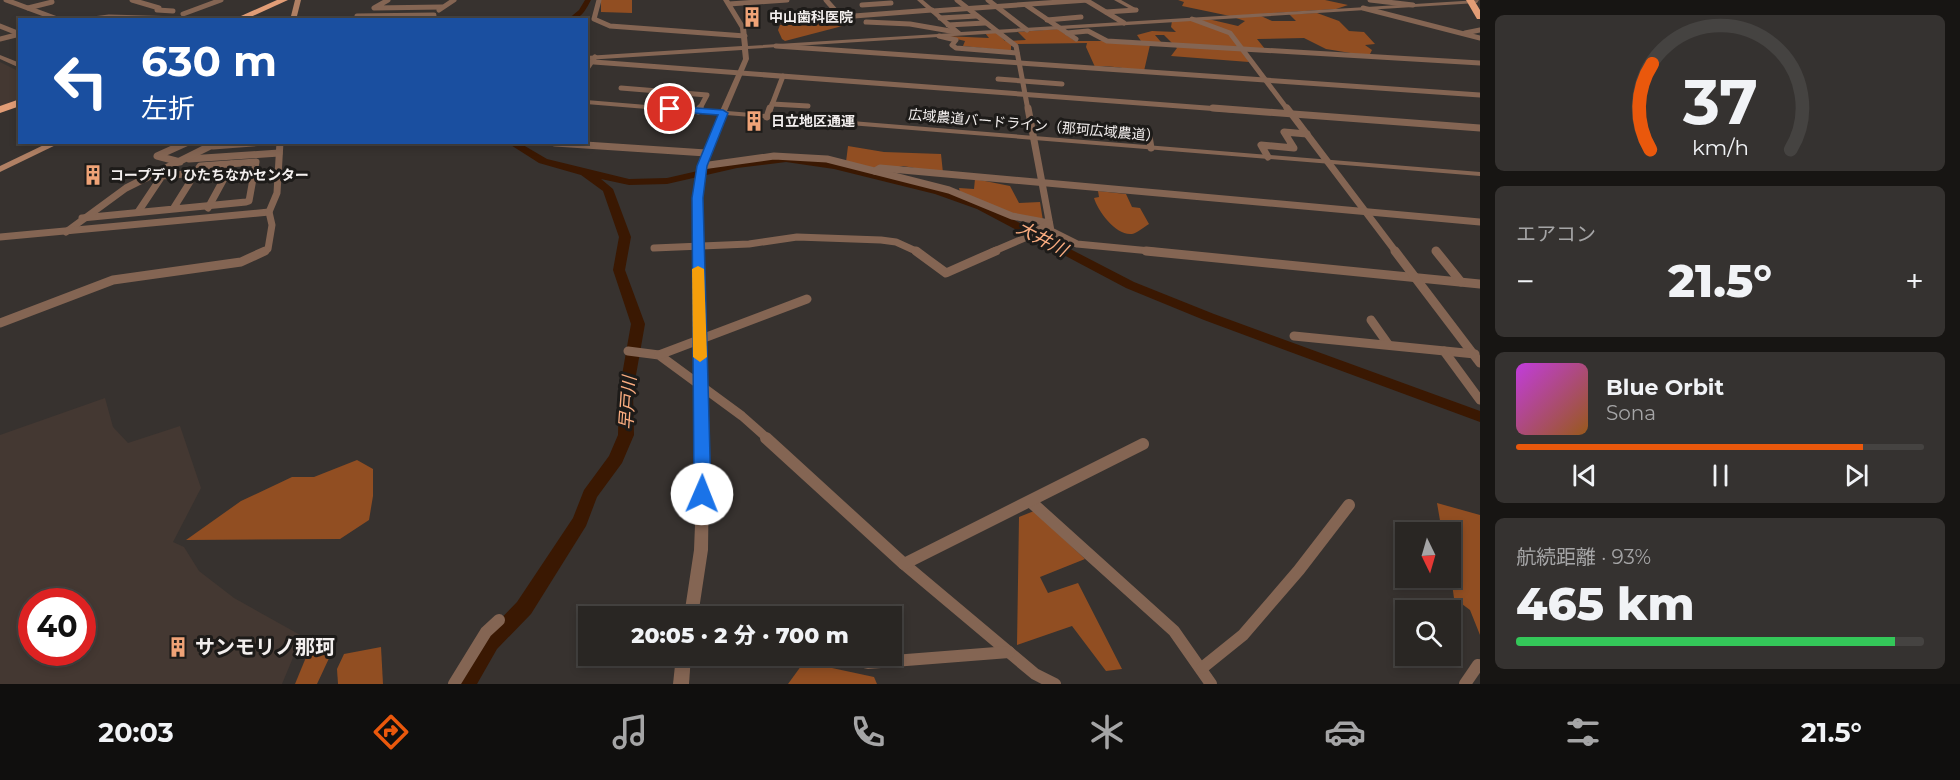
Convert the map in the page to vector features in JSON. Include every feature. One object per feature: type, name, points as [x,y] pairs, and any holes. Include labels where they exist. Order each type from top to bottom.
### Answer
[{"type":"highway","points":[[234,18],[278,0]]},
{"type":"highway","points":[[241,18],[284,0]]},
{"type":"highway","points":[[1475,0],[1480,6]]},
{"type":"highway","points":[[1475,0],[1480,17]]},
{"type":"highway","points":[[0,112],[18,105]]},
{"type":"main road","points":[[294,18],[298,0]]},
{"type":"main road","points":[[0,169],[54,144]]},
{"type":"street","points":[[6,0],[55,18]]},
{"type":"street","points":[[16,4],[31,0]]},
{"type":"street","points":[[132,0],[158,9],[191,12]]},
{"type":"street","points":[[127,18],[177,18],[221,0]]},
{"type":"street","points":[[354,18],[387,0]]},
{"type":"street","points":[[394,7],[411,0]]},
{"type":"street","points":[[415,7],[431,0]]},
{"type":"street","points":[[430,18],[454,0]]},
{"type":"street","points":[[598,0],[594,19],[604,24],[745,36]]},
{"type":"street","points":[[826,0],[841,17],[1087,0],[1124,23]]},
{"type":"street","points":[[857,0],[870,15]]},
{"type":"street","points":[[920,0],[958,33]]},
{"type":"street","points":[[957,0],[1016,46],[1049,223],[1051,231],[1056,236],[1077,244],[1480,284]]},
{"type":"street","points":[[987,0],[1027,30]]},
{"type":"street","points":[[1019,0],[1076,39]]},
{"type":"street","points":[[1118,0],[1136,10]]},
{"type":"street","points":[[1370,0],[1413,5]]},
{"type":"street","points":[[588,68],[594,60],[747,48],[1475,0]]},
{"type":"street","points":[[862,5],[890,1],[901,13]]},
{"type":"street","points":[[1055,1],[1065,7]]},
{"type":"street","points":[[28,8],[52,2]]},
{"type":"street","points":[[147,17],[158,9],[160,2]]},
{"type":"street","points":[[693,606],[701,550],[698,246],[701,173],[706,153],[742,73],[747,48],[743,28],[728,2]]},
{"type":"street","points":[[728,2],[794,7]]},
{"type":"street","points":[[374,8],[442,7]]},
{"type":"street","points":[[764,7],[794,7]]},
{"type":"street","points":[[773,13],[794,7]]},
{"type":"street","points":[[1363,8],[1480,38]]},
{"type":"street","points":[[1106,12],[1136,10]]},
{"type":"street","points":[[1047,20],[1081,17],[1073,12]]},
{"type":"street","points":[[357,16],[434,15]]},
{"type":"street","points":[[940,18],[976,16]]},
{"type":"street","points":[[1192,19],[1230,33],[1477,354],[1480,363]]},
{"type":"street","points":[[866,22],[909,24],[958,33]]},
{"type":"street","points":[[948,25],[986,23]]},
{"type":"street","points":[[0,26],[18,34]]},
{"type":"street","points":[[0,31],[7,29]]},
{"type":"street","points":[[1462,33],[1480,30]]},
{"type":"street","points":[[1067,33],[1088,31],[1107,41],[1480,63]]},
{"type":"street","points":[[0,39],[18,34]]},
{"type":"street","points":[[939,36],[956,40],[952,45],[956,48],[1017,58]]},
{"type":"street","points":[[1304,44],[1310,53]]},
{"type":"street","points":[[775,46],[958,59],[958,54],[962,54],[1266,80],[1480,95]]},
{"type":"street","points":[[1406,50],[1418,60]]},
{"type":"street","points":[[0,57],[18,65]]},
{"type":"street","points":[[588,58],[742,73],[1480,128]]},
{"type":"street","points":[[767,117],[783,76]]},
{"type":"street","points":[[998,79],[1062,84]]},
{"type":"street","points":[[621,88],[707,95],[698,111]]},
{"type":"street","points":[[656,107],[665,92]]},
{"type":"street","name":"広域農道バードライン（那珂広域農道）","points":[[588,102],[1480,174]]},
{"type":"street","points":[[772,104],[808,106]]},
{"type":"street","points":[[1148,130],[1151,148]]},
{"type":"street","points":[[1268,157],[1261,145],[1294,148],[1284,132],[1307,134]]},
{"type":"street","points":[[184,144],[158,156],[182,161],[279,153]]},
{"type":"street","points":[[66,232],[82,218],[141,179],[214,144]]},
{"type":"street","points":[[210,146],[237,144]]},
{"type":"street","points":[[0,322],[113,280],[241,262],[257,257],[268,249],[272,225],[269,212],[277,193],[280,144]]},
{"type":"street","points":[[582,144],[706,153]]},
{"type":"street","points":[[701,173],[774,156],[827,159],[949,190],[1012,216],[1049,223]]},
{"type":"street","points":[[82,218],[209,206],[249,201],[256,162],[200,166],[173,209]]},
{"type":"street","points":[[203,218],[232,164]]},
{"type":"street","points":[[874,171],[880,168],[1480,222]]},
{"type":"street","points":[[138,212],[162,176],[196,173]]},
{"type":"street","points":[[0,237],[269,212]]},
{"type":"street","points":[[654,248],[749,244],[797,237],[881,240],[910,248],[946,273],[1041,231],[1049,223]]},
{"type":"street","points":[[1436,251],[1461,282]]},
{"type":"street","points":[[659,355],[807,299]]},
{"type":"street","points":[[1371,320],[1388,344]]},
{"type":"street","points":[[1294,336],[1477,354]]},
{"type":"street","points":[[628,351],[659,355],[742,416],[904,564],[1035,674],[1055,684]]},
{"type":"street","points":[[1444,351],[1480,400]]},
{"type":"street","points":[[904,564],[1143,444]]},
{"type":"street","points":[[1031,502],[1174,631],[1211,684]]},
{"type":"street","points":[[1202,668],[1243,635],[1299,570],[1349,505]]},
{"type":"street","points":[[454,684],[486,632],[499,620]]},
{"type":"street","points":[[902,660],[1009,652]]},
{"type":"street","points":[[1465,684],[1478,665]]},
{"type":"street","points":[[681,684],[683,666]]},
{"type":"shaded area","points":[[601,0],[632,0],[632,13],[601,12]]},
{"type":"shaded area","points":[[1178,0],[1325,0],[1348,5],[1336,9],[1230,16],[1182,6],[1184,2]]},
{"type":"shaded area","points":[[1317,13],[1339,21],[1349,31],[1364,32],[1375,44],[1365,45],[1372,50],[1369,56],[1326,49],[1304,38],[1257,39],[1265,49],[1240,47],[1249,62],[1171,56],[1177,48],[1164,35],[1155,35],[1161,42],[1150,45],[1144,71],[1095,67],[1086,47],[1087,43],[1018,44],[1011,46],[1011,51],[963,46],[965,41],[944,36],[989,38],[985,33],[996,32],[1005,41],[1026,40],[1018,32],[1058,29],[1075,41],[1141,41],[1137,35],[1152,31],[1176,32],[1171,27],[1172,21],[1208,19],[1238,26],[1245,21],[1233,17],[1261,16],[1272,21],[1296,21],[1289,14]]},
{"type":"shaded area","points":[[842,19],[854,23],[785,41],[778,30],[780,25]]},
{"type":"shaded area","points":[[0,62],[18,71],[18,100],[0,108]]},
{"type":"shaded area","points":[[848,146],[884,152],[941,154],[943,173],[903,166],[885,170],[846,162]]},
{"type":"shaded area","points":[[975,179],[1010,186],[1019,203],[1040,202],[1043,221],[1013,215],[960,192],[959,188],[974,189]]},
{"type":"shaded area","points":[[1098,191],[1126,194],[1132,207],[1140,208],[1149,224],[1132,234],[1120,231],[1108,222],[1099,209],[1094,198],[1099,197]]},
{"type":"shaded area","points":[[105,398],[113,427],[128,443],[180,426],[201,488],[173,542],[184,547],[199,571],[234,598],[302,636],[282,684],[0,684],[0,435]]},
{"type":"shaded area","points":[[357,460],[373,469],[373,496],[369,520],[340,539],[186,540],[241,501],[292,477],[314,477]]},
{"type":"shaded area","points":[[1437,503],[1480,515],[1480,635],[1470,610],[1461,603],[1461,600],[1454,598],[1453,588],[1461,588],[1461,522],[1440,522]]},
{"type":"shaded area","points":[[1034,511],[1085,559],[1040,577],[1048,593],[1078,583],[1122,669],[1106,671],[1072,626],[1017,645],[1019,517]]},
{"type":"shaded area","points":[[381,647],[383,684],[338,684],[337,669],[344,654]]},
{"type":"shaded area","points":[[309,650],[331,654],[317,684],[295,684]]},
{"type":"shaded area","points":[[801,666],[823,666],[874,677],[877,684],[788,684]]},
{"type":"waterway","name":"早戸川","points":[[573,18],[582,11],[588,0]]},
{"type":"waterway","name":"早戸川","points":[[513,144],[543,161],[585,173]]},
{"type":"waterway","name":"大井川","points":[[585,173],[629,182],[667,181],[737,165],[786,159],[834,166],[939,192],[981,207],[1130,285],[1209,317],[1480,417]]},
{"type":"waterway","name":"早戸川","points":[[466,684],[490,643],[524,608],[580,521],[590,495],[616,459],[626,435],[626,392],[638,324],[619,270],[625,237],[608,189],[585,173]]},
{"type":"slow traffic","points":[[698,269],[700,357]]},
{"type":"place","name":"中山歯科医院","points":[[752,17]]},
{"type":"place","name":"日立地区通運","points":[[754,121]]},
{"type":"place","name":"コープデリ ひたちなかセンター","points":[[93,175]]},
{"type":"place","name":"サンモリノ那珂","points":[[178,647]]},
{"type":"route","points":[[670,109],[723,113],[702,166],[697,198],[702,494]]}]
